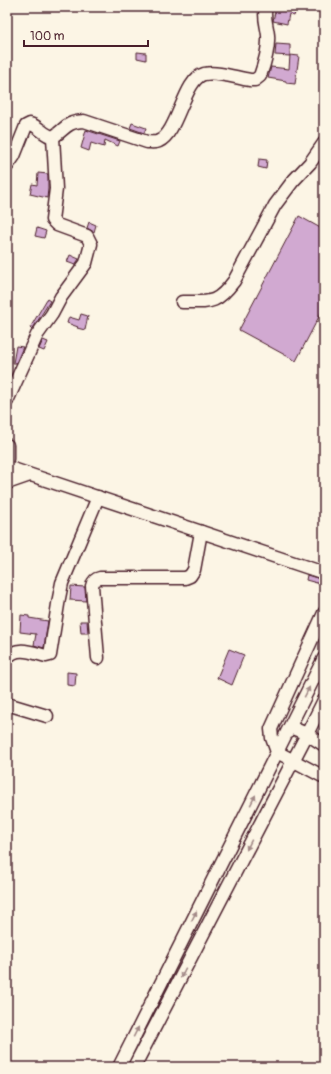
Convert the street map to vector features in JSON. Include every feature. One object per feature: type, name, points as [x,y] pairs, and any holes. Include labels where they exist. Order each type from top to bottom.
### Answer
[{"type":"street","points":[[53,137],[68,124],[84,121],[147,142],[160,141],[166,136],[171,128],[196,78],[203,74],[212,73],[250,80],[255,80],[260,76],[268,43],[264,19],[266,7]]},
{"type":"street","points":[[7,166],[14,156],[26,126],[30,124],[35,125],[47,136],[53,137]]},
{"type":"street","points":[[7,401],[37,335],[52,314],[61,297],[86,263],[91,248],[90,239],[87,236],[57,224],[52,220],[56,189],[53,137]]},
{"type":"street","points":[[182,302],[210,302],[218,299],[226,292],[234,281],[276,205],[293,181],[310,163],[324,143]]},
{"type":"street","points":[[7,445],[7,459]]},
{"type":"street","points":[[7,467],[324,573]]},
{"type":"street","points":[[7,483],[30,475]]},
{"type":"street","points":[[7,658],[9,655],[21,650],[46,656],[50,655],[62,583],[98,497]]},
{"type":"street","points":[[98,658],[92,586],[93,582],[100,578],[185,578],[190,576],[194,570],[201,532]]},
{"type":"street","points":[[324,613],[271,729],[272,738],[277,752],[324,777]]},
{"type":"street","points":[[118,1067],[324,658]]},
{"type":"street","points":[[134,1067],[324,700]]},
{"type":"street","points":[[7,704],[47,716]]},
{"type":"street","points":[[290,727],[307,734],[324,745]]},
{"type":"building","points":[[276,7],[297,7],[294,16],[289,14],[287,24],[273,21]]},
{"type":"building","points":[[276,44],[290,45],[290,56],[275,55]]},
{"type":"building","points":[[137,52],[146,53],[146,60],[137,58]]},
{"type":"building","points":[[290,55],[299,56],[295,84],[268,78],[271,67],[289,69]]},
{"type":"building","points":[[132,123],[146,128],[144,133],[130,128]]},
{"type":"building","points":[[86,130],[120,141],[118,146],[105,140],[104,147],[91,143],[89,151],[81,148]]},
{"type":"building","points":[[259,159],[267,160],[266,169],[258,167]]},
{"type":"building","points":[[38,173],[48,174],[47,198],[30,194],[32,184],[37,185]]},
{"type":"building","points":[[299,216],[324,230],[324,307],[296,361],[239,330]]},
{"type":"building","points":[[89,222],[96,225],[94,232],[87,228]]},
{"type":"building","points":[[37,228],[46,231],[44,238],[35,236]]},
{"type":"building","points":[[70,255],[79,259],[75,265],[67,262]]},
{"type":"building","points":[[47,299],[50,301],[32,330],[30,328]]},
{"type":"building","points":[[81,314],[88,316],[85,330],[67,323],[69,317],[79,320]]},
{"type":"building","points":[[43,340],[48,342],[44,351],[39,349]]},
{"type":"building","points":[[16,346],[23,347],[16,363],[13,363]]},
{"type":"building","points":[[307,575],[324,580],[324,585],[306,580]]},
{"type":"building","points":[[71,586],[85,587],[86,601],[70,600]]},
{"type":"building","points":[[21,615],[48,621],[44,648],[34,645],[36,634],[20,632]]},
{"type":"building","points":[[80,621],[87,621],[88,633],[81,633]]},
{"type":"building","points":[[229,649],[244,655],[232,685],[217,678]]},
{"type":"building","points":[[67,672],[76,673],[75,686],[67,685]]}]
